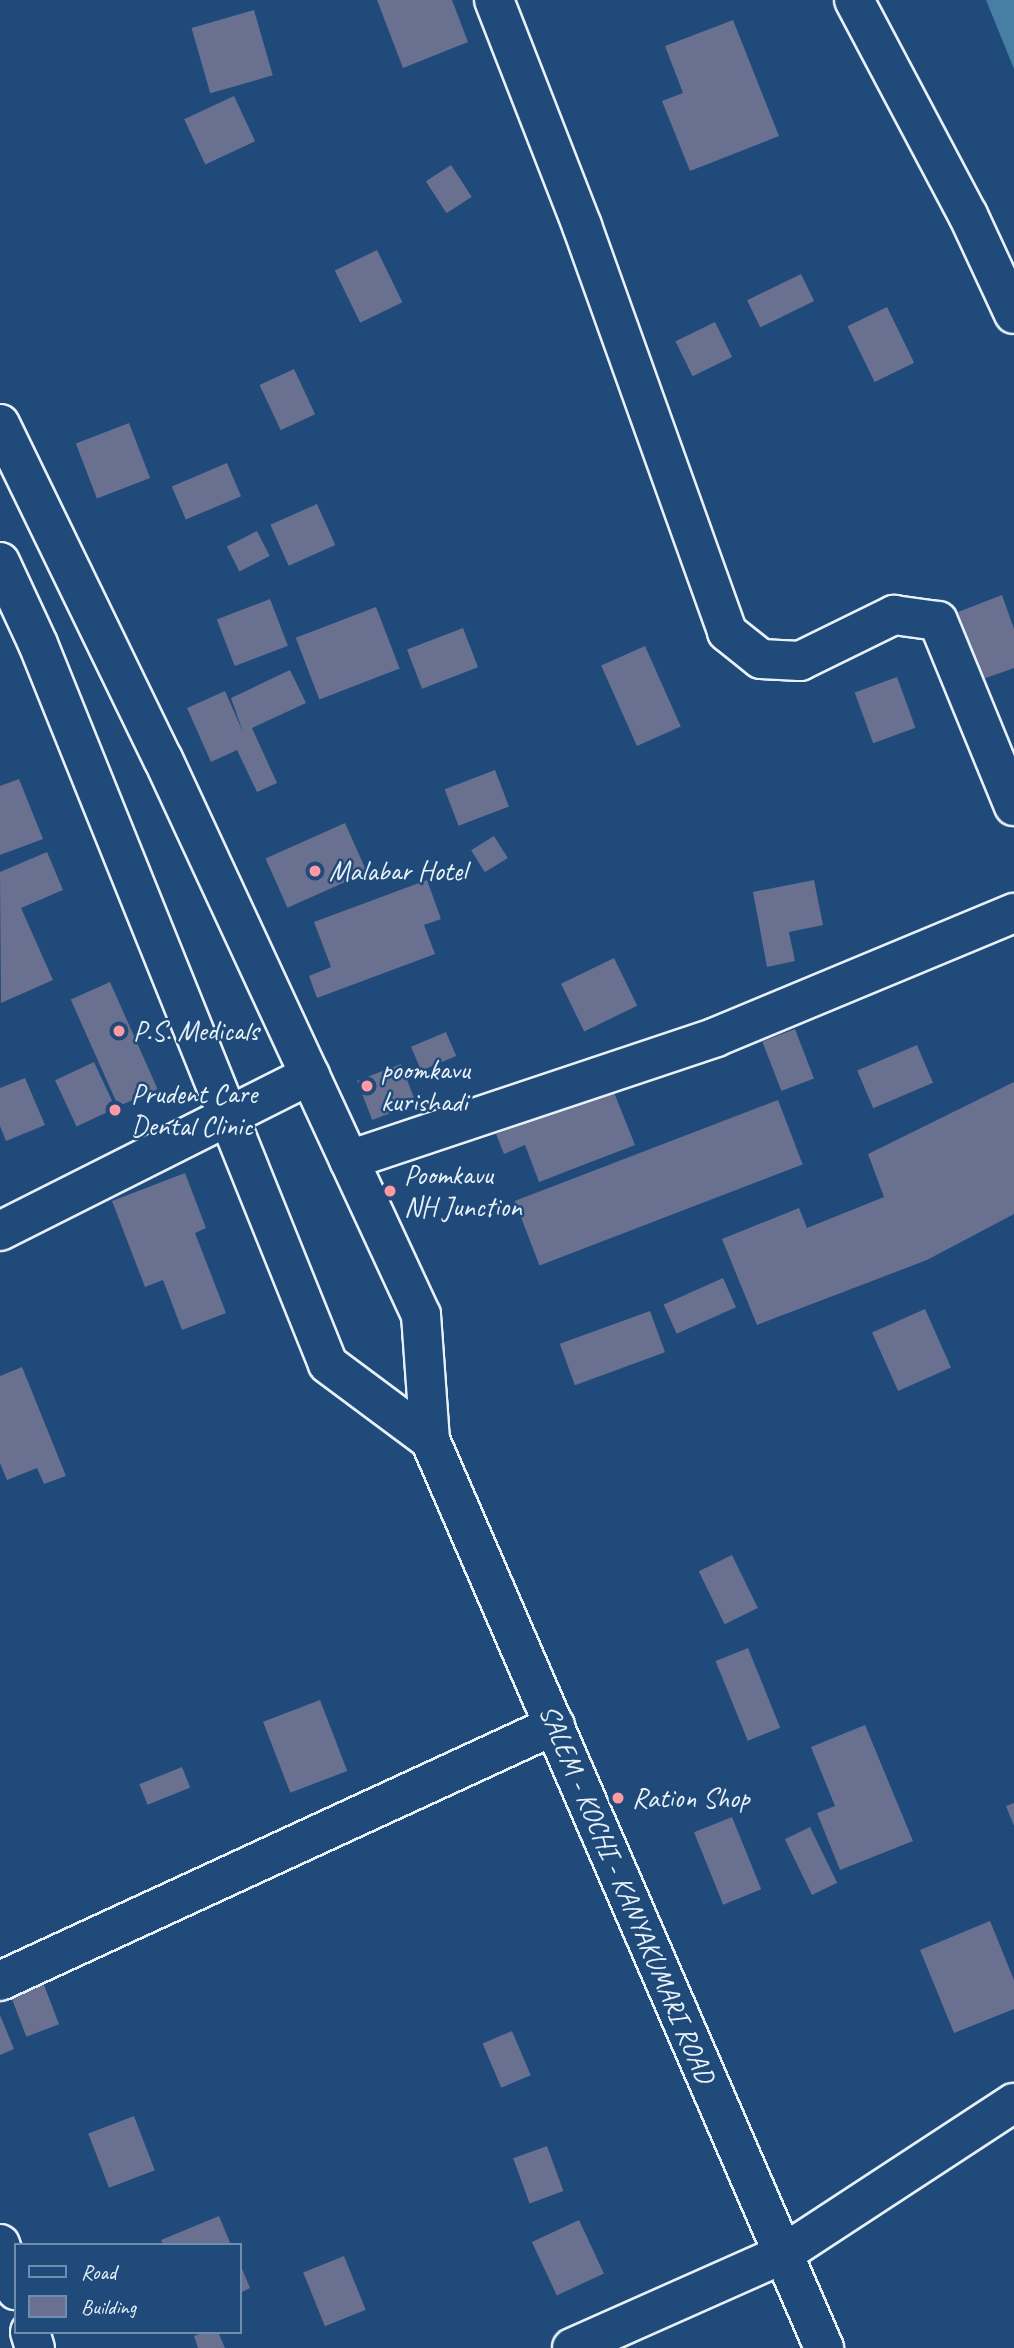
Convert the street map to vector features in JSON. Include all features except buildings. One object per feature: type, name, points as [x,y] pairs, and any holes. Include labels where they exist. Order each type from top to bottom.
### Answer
[{"type":"main road","points":[[494,0],[582,226],[727,632],[761,659],[800,661],[894,615],[937,621],[1014,806]]},
{"type":"main road","points":[[855,0],[968,215],[1014,314]]},
{"type":"main road","points":[[0,424],[163,759],[421,1315],[430,1440]]},
{"type":"main road","points":[[0,562],[38,644],[328,1364],[430,1440]]},
{"type":"main road","points":[[349,1160],[716,1037],[1014,913]]},
{"type":"main road","points":[[0,1231],[227,1114],[310,1075]]},
{"type":"main road","name":"SALEM - KOCHI - KANYAKUMARI ROAD","points":[[430,1440],[824,2348]]},
{"type":"main road","points":[[0,1981],[555,1725]]},
{"type":"main road","points":[[572,2348],[783,2254],[1014,2103]]},
{"type":"main road","points":[[0,2244],[14,2284]]},
{"type":"water","points":[[986,0],[1014,0],[1014,69]]},
{"type":"place","name":"Malabar Hotel","points":[[315,871]]},
{"type":"place","name":"P.S. Medicals","points":[[119,1031]]},
{"type":"place","name":"poomkavu kurishadi","points":[[367,1086]]},
{"type":"place","name":"Prudent Care Dental Clinic","points":[[115,1110]]},
{"type":"place","name":"Poomkavu NH Junction","points":[[390,1191]]},
{"type":"place","name":"Ration Shop","points":[[618,1798]]}]
